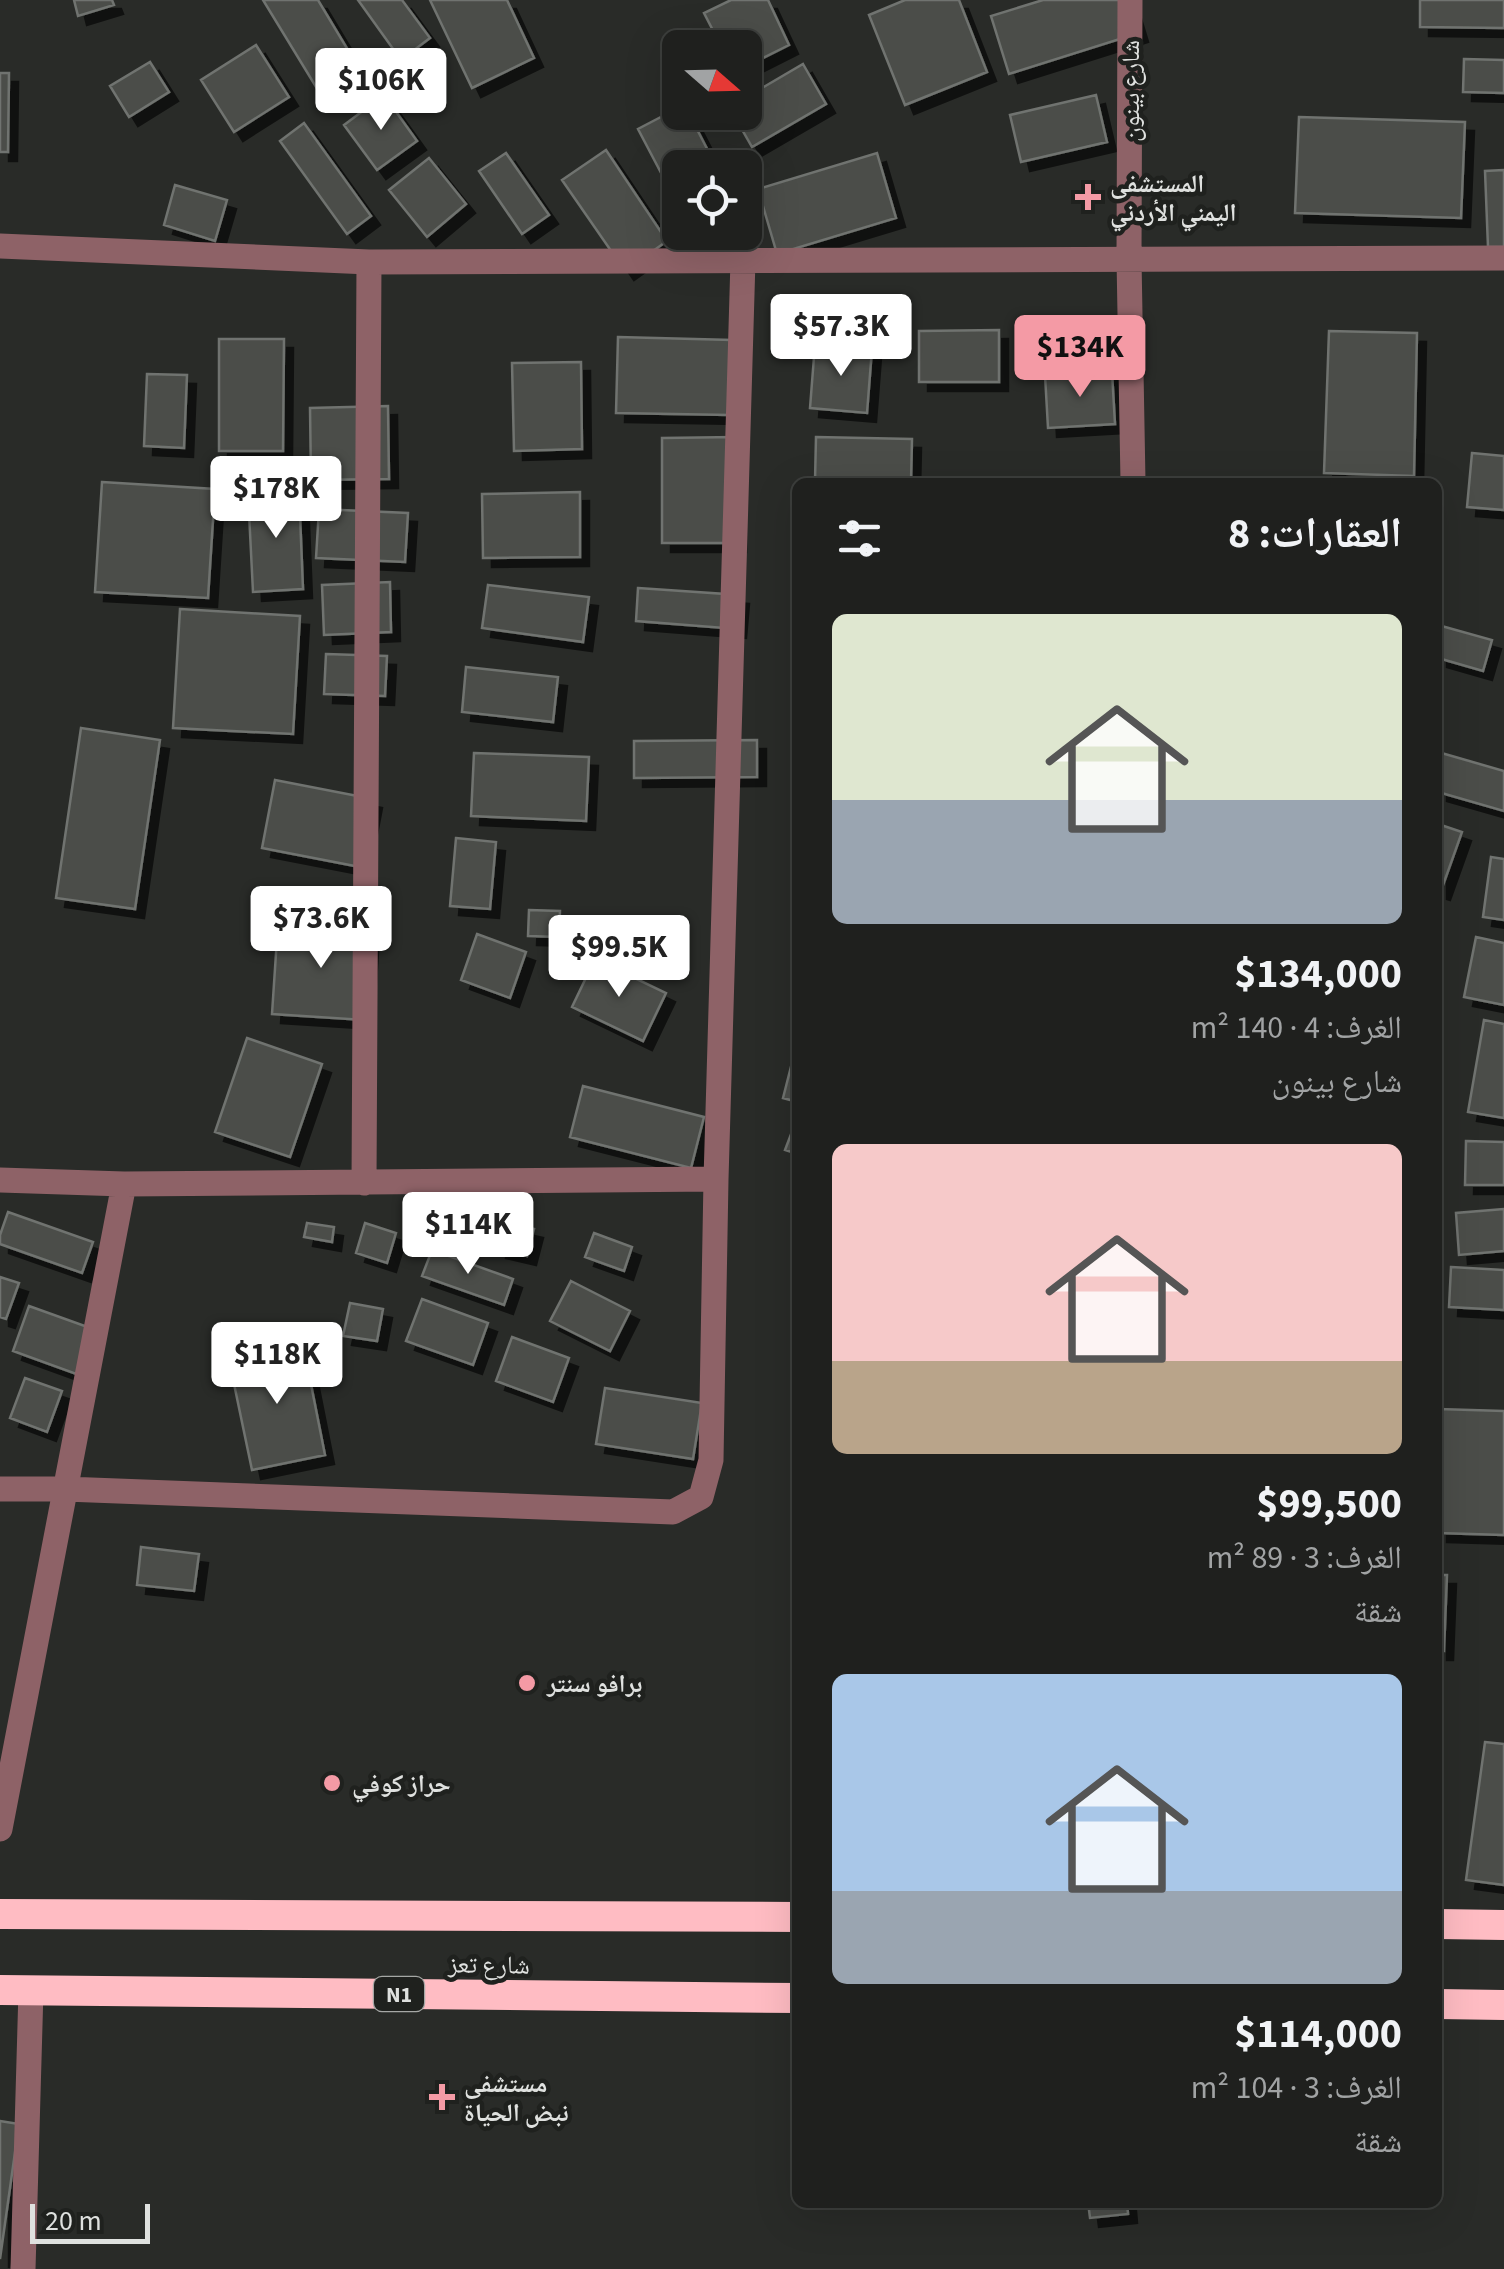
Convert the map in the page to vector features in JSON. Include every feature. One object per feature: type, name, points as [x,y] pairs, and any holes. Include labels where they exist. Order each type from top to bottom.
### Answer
[{"type":"highway","name":"شارع تعز","points":[[0,1914],[792,1917]]},
{"type":"highway","points":[[1442,1924],[1504,1925]]},
{"type":"highway","name":"شارع تعز","points":[[0,1990],[792,1998]]},
{"type":"highway","points":[[1442,2004],[1504,2005]]},
{"type":"street","name":"شارع بينون","points":[[1130,0],[1133,478]]},
{"type":"street","points":[[0,246],[369,262],[1504,258]]},
{"type":"street","points":[[0,1490],[66,1488],[673,1512],[701,1498],[712,1460],[716,1179],[743,260]]},
{"type":"street","points":[[364,1182],[369,262]]},
{"type":"street","points":[[0,1180],[124,1184],[716,1179]]},
{"type":"street","points":[[0,1829],[124,1184]]},
{"type":"street","points":[[23,2269],[31,1990]]},
{"type":"building","points":[[74,0],[112,0],[114,5],[78,16]]},
{"type":"building","points":[[263,0],[318,0],[363,75],[324,100]]},
{"type":"building","points":[[358,0],[402,0],[430,38],[401,60]]},
{"type":"building","points":[[430,0],[507,0],[534,58],[472,88]]},
{"type":"building","points":[[731,0],[768,0],[789,45],[762,58],[762,30],[713,30],[704,13]]},
{"type":"building","points":[[905,0],[959,0],[987,72],[905,105],[869,15]]},
{"type":"building","points":[[1043,0],[1129,0],[1139,33],[1009,74],[991,16]]},
{"type":"building","points":[[1420,0],[1504,0],[1504,28],[1420,27]]},
{"type":"building","points":[[256,45],[289,97],[234,132],[201,80]]},
{"type":"building","points":[[1464,59],[1504,60],[1504,93],[1463,92]]},
{"type":"building","points":[[150,62],[169,92],[129,117],[110,86]]},
{"type":"building","points":[[803,64],[826,104],[752,147],[742,130],[762,130],[762,88]]},
{"type":"building","points":[[0,73],[9,73],[8,152],[0,152]]},
{"type":"building","points":[[384,95],[417,141],[377,170],[344,125]]},
{"type":"building","points":[[1096,95],[1107,142],[1021,162],[1010,115]]},
{"type":"building","points":[[662,116],[662,130],[697,130],[708,150],[662,150],[662,175],[638,129]]},
{"type":"building","points":[[1299,117],[1465,122],[1461,218],[1295,213]]},
{"type":"building","points":[[304,123],[371,216],[347,234],[280,141]]},
{"type":"building","points":[[606,150],[662,234],[662,245],[625,271],[562,180]]},
{"type":"building","points":[[506,153],[549,215],[522,234],[479,171]]},
{"type":"building","points":[[877,153],[896,218],[777,254],[762,203],[762,188]]},
{"type":"building","points":[[429,158],[466,204],[427,237],[389,190]]},
{"type":"building","points":[[1504,170],[1504,247],[1488,247],[1485,171]]},
{"type":"building","points":[[175,185],[227,200],[215,241],[164,225]]},
{"type":"building","points":[[999,330],[999,382],[919,382],[919,331]]},
{"type":"building","points":[[1329,331],[1417,333],[1414,476],[1324,473]]},
{"type":"building","points":[[618,337],[732,340],[730,415],[616,413]]},
{"type":"building","points":[[219,339],[284,339],[283,451],[219,451]]},
{"type":"building","points":[[815,344],[872,349],[867,413],[810,408]]},
{"type":"building","points":[[581,362],[582,449],[514,451],[512,363]]},
{"type":"building","points":[[1112,372],[1115,424],[1048,428],[1045,375]]},
{"type":"building","points":[[147,374],[187,375],[184,448],[144,446]]},
{"type":"building","points":[[388,406],[389,479],[311,480],[310,408]]},
{"type":"building","points":[[736,437],[737,543],[662,543],[662,438]]},
{"type":"building","points":[[816,437],[912,439],[911,478],[815,478]]},
{"type":"building","points":[[1472,453],[1504,456],[1504,510],[1467,507]]},
{"type":"building","points":[[102,482],[215,489],[208,598],[95,592]]},
{"type":"building","points":[[299,490],[303,589],[253,592],[248,493]]},
{"type":"building","points":[[580,492],[580,557],[483,558],[482,494]]},
{"type":"building","points":[[319,509],[408,513],[405,562],[316,558]]},
{"type":"building","points":[[390,582],[391,632],[324,635],[322,585]]},
{"type":"building","points":[[488,585],[589,597],[583,642],[482,628]]},
{"type":"building","points":[[638,588],[740,595],[737,629],[636,621]]},
{"type":"building","points":[[180,609],[300,616],[293,734],[173,728]]},
{"type":"building","points":[[1442,626],[1492,640],[1483,671],[1442,659]]},
{"type":"building","points":[[326,654],[387,656],[385,696],[324,694]]},
{"type":"building","points":[[466,667],[558,677],[553,722],[462,712]]},
{"type":"building","points":[[81,728],[160,740],[135,909],[56,898]]},
{"type":"building","points":[[757,740],[757,777],[634,778],[634,741]]},
{"type":"building","points":[[474,753],[589,757],[586,821],[471,816]]},
{"type":"building","points":[[1442,753],[1504,771],[1504,811],[1442,793]]},
{"type":"building","points":[[275,780],[373,799],[360,867],[262,848]]},
{"type":"building","points":[[1442,825],[1462,832],[1442,888]]},
{"type":"building","points":[[456,838],[496,842],[490,909],[450,906]]},
{"type":"building","points":[[1491,857],[1504,859],[1504,920],[1483,917]]},
{"type":"building","points":[[529,910],[560,911],[559,937],[528,936]]},
{"type":"building","points":[[278,923],[370,928],[364,1020],[272,1014]]},
{"type":"building","points":[[477,934],[526,952],[510,998],[461,980]]},
{"type":"building","points":[[1476,937],[1504,943],[1504,1005],[1464,997]]},
{"type":"building","points":[[595,959],[666,993],[643,1041],[572,1007]]},
{"type":"building","points":[[1484,1020],[1504,1024],[1504,1118],[1468,1112]]},
{"type":"building","points":[[247,1038],[322,1064],[290,1157],[215,1132]]},
{"type":"building","points":[[792,1063],[792,1100],[783,1098]]},
{"type":"building","points":[[583,1086],[704,1117],[691,1168],[570,1137]]},
{"type":"building","points":[[792,1132],[792,1152],[785,1150]]},
{"type":"building","points":[[1466,1141],[1504,1142],[1504,1185],[1465,1185]]},
{"type":"building","points":[[1504,1209],[1504,1251],[1459,1255],[1456,1213]]},
{"type":"building","points":[[8,1212],[93,1242],[82,1273],[0,1244]]},
{"type":"building","points":[[503,1222],[534,1229],[527,1256],[497,1249]]},
{"type":"building","points":[[307,1223],[334,1227],[332,1242],[304,1237]]},
{"type":"building","points":[[365,1223],[396,1233],[387,1263],[356,1253]]},
{"type":"building","points":[[594,1233],[632,1247],[624,1271],[585,1257]]},
{"type":"building","points":[[432,1250],[513,1279],[504,1305],[422,1276]]},
{"type":"building","points":[[1451,1267],[1504,1270],[1504,1310],[1449,1307]]},
{"type":"building","points":[[0,1277],[19,1283],[6,1319],[0,1317]]},
{"type":"building","points":[[571,1281],[630,1311],[610,1351],[550,1321]]},
{"type":"building","points":[[422,1299],[488,1323],[473,1365],[406,1341]]},
{"type":"building","points":[[350,1303],[383,1309],[377,1341],[343,1336]]},
{"type":"building","points":[[29,1306],[96,1330],[79,1375],[13,1351]]},
{"type":"building","points":[[512,1337],[569,1358],[553,1402],[496,1381]]},
{"type":"building","points":[[303,1344],[325,1455],[252,1470],[229,1360]]},
{"type":"building","points":[[25,1378],[62,1391],[47,1432],[10,1418]]},
{"type":"building","points":[[605,1388],[702,1403],[693,1459],[596,1444]]},
{"type":"building","points":[[1442,1409],[1504,1411],[1504,1535],[1442,1533]]},
{"type":"building","points":[[141,1547],[199,1554],[194,1591],[137,1585]]},
{"type":"building","points":[[1442,1575],[1447,1575],[1444,1651]]},
{"type":"building","points":[[1485,1742],[1504,1744],[1504,1885],[1466,1880]]},
{"type":"building","points":[[0,2121],[19,2124],[0,2259]]},
{"type":"building","points":[[1089,2208],[1128,2208],[1128,2214],[1090,2218]]},
{"type":"place","name":"المستشفى اليمني الأردني","points":[[1088,197]]},
{"type":"place","name":"برافو سنتر","points":[[527,1683]]},
{"type":"place","name":"حراز كوفي","points":[[332,1783]]},
{"type":"place","name":"مستشفى نبض الحياة","points":[[442,2097]]}]
